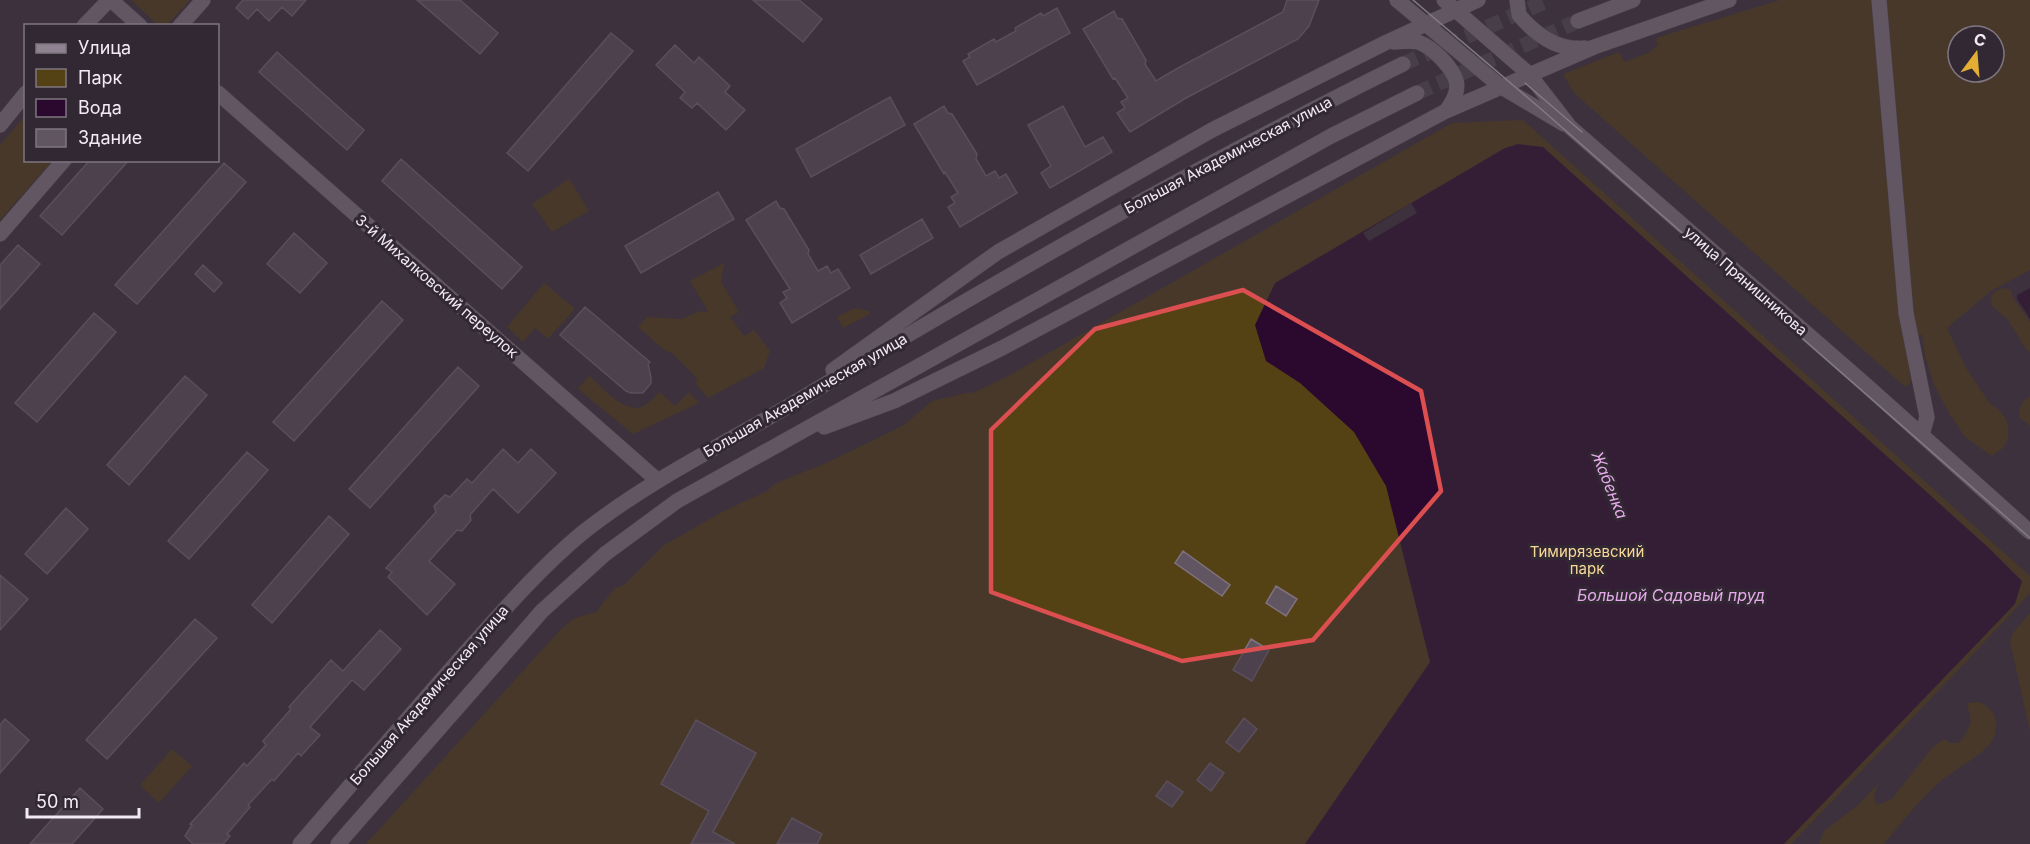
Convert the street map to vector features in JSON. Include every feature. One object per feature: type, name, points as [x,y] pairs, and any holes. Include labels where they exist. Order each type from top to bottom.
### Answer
[{"type":"main road","points":[[86,24],[110,0],[138,24]]},
{"type":"main road","points":[[182,24],[203,0]]},
{"type":"main road","name":"улица Прянишникова","points":[[1397,0],[1500,86],[1570,127],[2030,532]]},
{"type":"main road","points":[[758,425],[883,332],[999,252],[1212,130],[1425,24],[1449,5],[1478,0]]},
{"type":"main road","points":[[1518,0],[1519,15],[1526,24],[1551,42],[1570,49],[1594,47]]},
{"type":"main road","points":[[1578,21],[1633,0]]},
{"type":"main road","points":[[782,442],[894,402],[1012,343],[1446,111],[1594,47],[1729,0]]},
{"type":"main road","points":[[1879,0],[1906,313],[1927,417],[1922,435]]},
{"type":"main road","name":"улица Прянишникова","points":[[1449,5],[1529,74],[1570,127]]},
{"type":"main road","points":[[1385,43],[1417,42],[1435,52],[1450,68],[1456,75],[1457,90],[1455,98],[1446,111]]},
{"type":"main road","name":"Большая Академическая улица","points":[[300,844],[530,581],[582,533],[657,480],[758,425],[925,324],[1100,224],[1314,108],[1403,64]]},
{"type":"main road","name":"Большая Академическая улица","points":[[338,844],[542,611],[605,554],[677,501],[1331,136],[1417,93]]},
{"type":"main road","name":"3-й Михалковский переулок","points":[[219,94],[657,480]]},
{"type":"main road","points":[[0,125],[24,95]]},
{"type":"main road","points":[[0,234],[62,162]]},
{"type":"highlighted area","points":[[1243,290],[1421,391],[1441,491],[1313,640],[1182,661],[991,592],[991,430],[1095,329]]},
{"type":"green space","points":[[131,0],[190,0],[168,24],[157,24]]},
{"type":"green space","points":[[1780,0],[2030,0],[2030,270],[1991,291],[1947,328],[1966,368],[1991,405],[2001,412],[2007,423],[2008,435],[2003,448],[1992,456],[1965,437],[1934,385],[1925,356],[1922,334],[1906,344],[1911,382],[1905,387],[1574,93],[1563,74],[1619,52],[1624,62],[1648,53],[1658,45],[1656,39]]},
{"type":"green space","points":[[24,117],[24,162],[51,162],[0,220],[0,145]]},
{"type":"green space","name":"Тимирязевский парк","points":[[1523,120],[2030,576],[2030,593],[1791,844],[366,844],[561,629],[575,618],[596,612],[615,588],[624,585],[664,545],[724,511],[767,491],[776,483],[824,464],[904,425],[932,401],[973,393],[1010,375],[1452,123]]},
{"type":"green space","points":[[569,179],[589,211],[552,232],[532,204]]},
{"type":"green space","points":[[724,263],[721,282],[739,312],[730,317],[744,336],[754,330],[770,351],[764,368],[708,398],[695,383],[698,379],[672,353],[664,350],[638,327],[647,317],[682,319],[699,311],[709,313],[690,281]]},
{"type":"green space","points":[[544,283],[575,309],[548,339],[535,328],[523,342],[507,327]]},
{"type":"green space","points":[[2002,288],[2011,290],[2013,298],[2030,322],[2030,352],[2008,320],[1991,305],[1992,294]]},
{"type":"green space","points":[[854,308],[869,311],[870,314],[843,328],[837,317]]},
{"type":"green space","points":[[589,376],[613,398],[634,408],[641,407],[660,392],[675,406],[689,392],[699,403],[633,434],[578,389]]},
{"type":"green space","points":[[2030,396],[2029,425],[2019,417],[2022,405]]},
{"type":"green space","points":[[2030,613],[2030,731],[2010,642],[2012,634]]},
{"type":"green space","points":[[1978,702],[1994,714],[1996,727],[1992,740],[1978,755],[1935,786],[1884,844],[1819,844],[1824,831],[1858,805],[1878,784],[1874,797],[1876,805],[1891,800],[1931,749],[1944,739],[1950,743],[1958,743],[1964,737],[1971,722],[1967,703]]},
{"type":"green space","points":[[172,749],[192,766],[159,803],[140,785]]},
{"type":"water","name":"Большой Садовый пруд","points":[[1518,144],[1543,147],[1990,549],[2022,581],[2015,604],[1784,844],[1305,844],[1430,662],[1386,486],[1354,432],[1300,383],[1266,361],[1255,325],[1275,283],[1505,148]]},
{"type":"water","points":[[2030,288],[2030,319],[2017,299],[2017,295]]},
{"type":"pier","points":[[1411,203],[1417,213],[1369,241],[1363,233]]},
{"type":"building","points":[[243,0],[306,0],[292,16],[282,7],[269,21],[257,9],[248,19],[236,8]]},
{"type":"building","points":[[417,0],[460,0],[498,33],[480,54]]},
{"type":"building","points":[[753,0],[799,0],[822,19],[803,42]]},
{"type":"building","points":[[1287,0],[1319,0],[1309,26],[1298,39],[1186,98],[1130,132],[1117,113],[1125,108],[1121,102],[1128,98],[1115,78],[1113,79],[1083,29],[1114,11],[1117,18],[1122,19],[1156,81],[1283,12]]},
{"type":"building","points":[[1057,8],[1070,33],[977,85],[963,61],[970,57],[968,54],[994,39],[996,42],[1016,31],[1015,28],[1041,13],[1043,16]]},
{"type":"building","points":[[611,33],[633,51],[528,171],[507,153]]},
{"type":"building","points":[[675,45],[694,63],[699,57],[730,86],[725,92],[745,110],[726,130],[697,103],[692,108],[680,98],[685,92],[656,65]]},
{"type":"building","points":[[277,52],[364,130],[347,150],[259,72]]},
{"type":"building","points":[[890,97],[905,125],[811,177],[796,149]]},
{"type":"building","points":[[944,106],[948,113],[952,114],[977,154],[976,159],[986,176],[995,171],[999,178],[1006,174],[1017,193],[960,227],[948,207],[955,203],[951,197],[958,193],[914,124]]},
{"type":"building","points":[[1063,106],[1085,147],[1103,137],[1112,152],[1050,188],[1041,173],[1051,166],[1028,125]]},
{"type":"building","points":[[401,159],[522,267],[502,289],[382,181]]},
{"type":"building","points":[[88,162],[127,162],[62,235],[40,216]]},
{"type":"building","points":[[224,163],[246,182],[137,304],[115,285]]},
{"type":"building","points":[[718,192],[734,219],[641,273],[625,246]]},
{"type":"building","points":[[776,201],[780,208],[784,209],[809,250],[808,254],[818,271],[827,266],[831,273],[838,269],[850,288],[792,323],[780,303],[787,298],[783,292],[790,289],[746,220]]},
{"type":"building","points":[[922,219],[933,238],[871,274],[860,255]]},
{"type":"building","points":[[294,233],[327,263],[300,293],[267,264]]},
{"type":"building","points":[[18,245],[40,264],[0,309],[0,265]]},
{"type":"building","points":[[203,265],[222,283],[214,292],[195,274]]},
{"type":"building","points":[[382,301],[403,320],[294,441],[273,422]]},
{"type":"building","points":[[585,307],[650,362],[648,364],[651,383],[643,393],[626,391],[560,335]]},
{"type":"building","points":[[94,313],[116,332],[37,422],[15,403]]},
{"type":"building","points":[[458,367],[479,386],[370,508],[349,489]]},
{"type":"building","points":[[185,376],[207,395],[129,485],[107,465]]},
{"type":"building","points":[[503,449],[518,463],[531,449],[556,473],[518,513],[493,489],[470,515],[471,520],[462,531],[457,530],[429,561],[455,584],[427,615],[388,577],[392,572],[386,568],[436,512],[434,506],[445,495],[450,497],[467,479],[472,483]]},
{"type":"building","points":[[247,452],[268,470],[189,559],[168,541]]},
{"type":"building","points":[[66,508],[88,529],[47,574],[25,554]]},
{"type":"building","points":[[329,516],[349,534],[272,623],[252,605]]},
{"type":"building","points":[[1183,551],[1230,585],[1222,596],[1175,563]]},
{"type":"building","points":[[0,575],[28,599],[0,630]]},
{"type":"building","points":[[1276,586],[1297,599],[1286,616],[1266,603]]},
{"type":"building","points":[[195,619],[217,638],[107,759],[86,740]]},
{"type":"building","points":[[380,630],[401,649],[364,690],[352,680],[310,727],[320,735],[301,756],[298,753],[274,781],[272,779],[248,805],[250,807],[227,834],[230,836],[223,844],[193,844],[185,836],[192,825],[190,824],[244,763],[247,766],[266,745],[263,741],[291,709],[289,707],[331,660],[343,671]]},
{"type":"building","points":[[1251,639],[1269,650],[1252,681],[1233,670]]},
{"type":"building","points":[[1244,718],[1257,729],[1239,752],[1226,742]]},
{"type":"building","points":[[5,719],[29,740],[0,773],[0,725]]},
{"type":"building","points":[[696,720],[756,753],[713,832],[735,844],[691,844],[709,811],[661,784]]},
{"type":"building","points":[[1210,763],[1224,773],[1211,791],[1197,780]]},
{"type":"building","points":[[1167,781],[1183,792],[1172,807],[1156,796]]},
{"type":"building","points":[[80,788],[103,809],[72,844],[30,844]]},
{"type":"building","points":[[792,818],[822,834],[817,844],[777,844]]},
{"type":"tunnel","points":[[1403,64],[1549,0]]},
{"type":"tunnel","points":[[1417,93],[1578,21]]},
{"type":"tram line","points":[[1413,0],[1541,109],[2030,538]]},
{"type":"tram line","points":[[1525,83],[1582,132]]},
{"type":"water label","name":"Жабенка","points":[[1610,485]]}]
